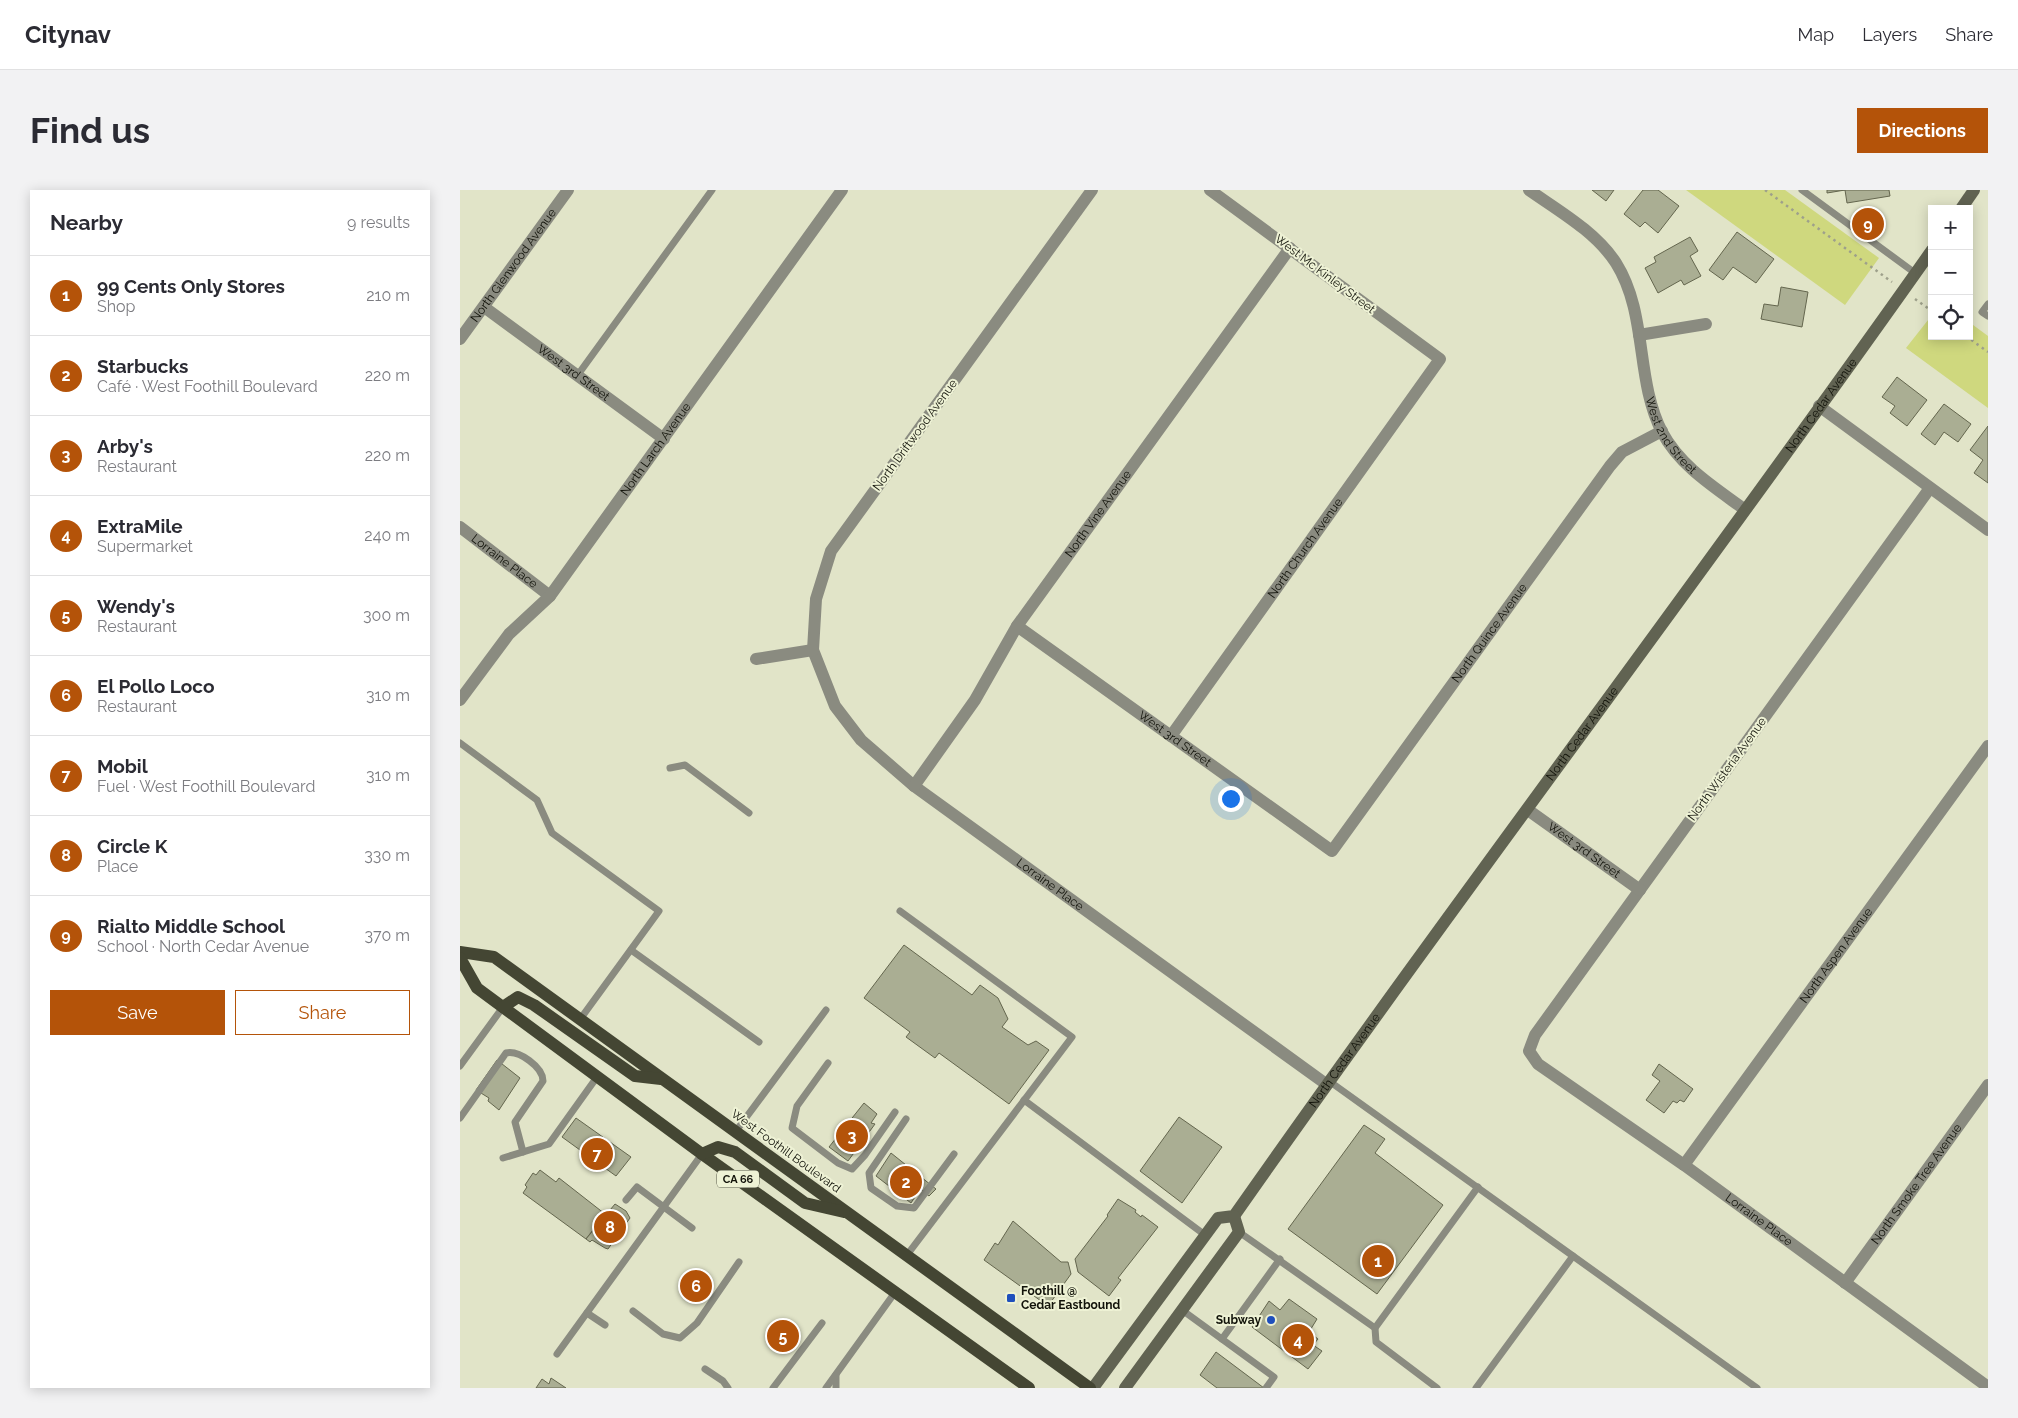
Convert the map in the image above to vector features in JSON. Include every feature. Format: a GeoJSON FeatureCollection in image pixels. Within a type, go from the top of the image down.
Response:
{"type":"FeatureCollection","features":[{"type":"Feature","properties":{"kind":"main road"},"geometry":{"type":"LineString","coordinates":[[1964,205],[1974,190]]}},
{"type":"Feature","properties":{"kind":"main road","name":"North Cedar Avenue"},"geometry":{"type":"LineString","coordinates":[[1234,1216],[1328,1082],[1528,810],[1928,255]]}},
{"type":"Feature","properties":{"kind":"main road","name":"West Foothill Boulevard"},"geometry":{"type":"LineString","coordinates":[[460,952],[494,957],[1091,1388]]}},
{"type":"Feature","properties":{"kind":"main road","name":"CA 66"},"geometry":{"type":"LineString","coordinates":[[460,958],[477,988],[702,1154],[1029,1388]]}},
{"type":"Feature","properties":{"kind":"main road"},"geometry":{"type":"LineString","coordinates":[[503,1007],[518,997],[534,1005],[635,1076],[664,1080]]}},
{"type":"Feature","properties":{"kind":"main road"},"geometry":{"type":"LineString","coordinates":[[702,1154],[718,1147],[735,1152],[805,1203],[849,1213]]}},
{"type":"Feature","properties":{"kind":"main road"},"geometry":{"type":"LineString","coordinates":[[1091,1388],[1218,1218],[1234,1216],[1239,1232],[1125,1388]]}},
{"type":"Feature","properties":{"kind":"street","name":"North Glenwood Avenue"},"geometry":{"type":"LineString","coordinates":[[460,339],[568,190]]}},
{"type":"Feature","properties":{"kind":"street","name":"North Larch Avenue"},"geometry":{"type":"LineString","coordinates":[[460,700],[509,634],[550,596],[842,190]]}},
{"type":"Feature","properties":{"kind":"street","name":"North Driftwood Avenue"},"geometry":{"type":"LineString","coordinates":[[813,650],[816,599],[831,551],[1092,190]]}},
{"type":"Feature","properties":{"kind":"street","name":"West Mc Kinley Street"},"geometry":{"type":"LineString","coordinates":[[1210,190],[1440,359]]}},
{"type":"Feature","properties":{"kind":"street","name":"West 2nd Street"},"geometry":{"type":"LineString","coordinates":[[1529,190],[1586,232],[1602,246],[1616,263],[1632,300],[1651,401],[1662,432],[1676,452],[1693,470],[1744,510]]}},
{"type":"Feature","properties":{"kind":"street","name":"North Vine Avenue"},"geometry":{"type":"LineString","coordinates":[[914,786],[975,700],[1017,626],[1290,248]]}},
{"type":"Feature","properties":{"kind":"street","name":"West 3rd Street"},"geometry":{"type":"LineString","coordinates":[[484,307],[664,439]]}},
{"type":"Feature","properties":{"kind":"street"},"geometry":{"type":"LineString","coordinates":[[1639,335],[1706,324]]}},
{"type":"Feature","properties":{"kind":"street","name":"North Church Avenue"},"geometry":{"type":"LineString","coordinates":[[1171,736],[1440,359]]}},
{"type":"Feature","properties":{"kind":"street"},"geometry":{"type":"LineString","coordinates":[[1819,406],[1988,530]]}},
{"type":"Feature","properties":{"kind":"street","name":"North Quince Avenue"},"geometry":{"type":"LineString","coordinates":[[1332,851],[1610,466],[1622,452],[1662,432]]}},
{"type":"Feature","properties":{"kind":"street","name":"North Wisteria Avenue"},"geometry":{"type":"LineString","coordinates":[[1529,1052],[1535,1035],[1930,488]]}},
{"type":"Feature","properties":{"kind":"street","name":"Lorraine Place"},"geometry":{"type":"LineString","coordinates":[[460,527],[550,596]]}},
{"type":"Feature","properties":{"kind":"street","name":"West 3rd Street"},"geometry":{"type":"LineString","coordinates":[[1017,626],[1332,851]]}},
{"type":"Feature","properties":{"kind":"street"},"geometry":{"type":"LineString","coordinates":[[756,659],[813,650]]}},
{"type":"Feature","properties":{"kind":"street","name":"Lorraine Place"},"geometry":{"type":"LineString","coordinates":[[813,650],[835,706],[861,740],[914,786],[1328,1082]]}},
{"type":"Feature","properties":{"kind":"street","name":"North Aspen Avenue"},"geometry":{"type":"LineString","coordinates":[[1684,1165],[1988,746]]}},
{"type":"Feature","properties":{"kind":"street","name":"West 3rd Street"},"geometry":{"type":"LineString","coordinates":[[1528,810],[1640,890]]}},
{"type":"Feature","properties":{"kind":"street","name":"Lorraine Place"},"geometry":{"type":"LineString","coordinates":[[1529,1052],[1538,1064],[1684,1165],[1988,1387]]}},
{"type":"Feature","properties":{"kind":"street","name":"North Smoke Tree Avenue"},"geometry":{"type":"LineString","coordinates":[[1845,1282],[1988,1086]]}},
{"type":"Feature","properties":{"kind":"lane"},"geometry":{"type":"LineString","coordinates":[[577,376],[712,190]]}},
{"type":"Feature","properties":{"kind":"lane"},"geometry":{"type":"LineString","coordinates":[[1802,190],[1915,273]]}},
{"type":"Feature","properties":{"kind":"lane"},"geometry":{"type":"LineString","coordinates":[[1988,304],[1982,312],[1988,316]]}},
{"type":"Feature","properties":{"kind":"lane"},"geometry":{"type":"LineString","coordinates":[[460,743],[537,800],[552,833],[659,911],[581,1018]]}},
{"type":"Feature","properties":{"kind":"lane"},"geometry":{"type":"LineString","coordinates":[[670,768],[685,766],[749,813]]}},
{"type":"Feature","properties":{"kind":"lane"},"geometry":{"type":"LineString","coordinates":[[900,911],[1072,1037],[907,1255]]}},
{"type":"Feature","properties":{"kind":"lane"},"geometry":{"type":"LineString","coordinates":[[631,950],[759,1042]]}},
{"type":"Feature","properties":{"kind":"lane"},"geometry":{"type":"LineString","coordinates":[[460,1066],[503,1007]]}},
{"type":"Feature","properties":{"kind":"lane"},"geometry":{"type":"LineString","coordinates":[[736,1131],[826,1010]]}},
{"type":"Feature","properties":{"kind":"lane"},"geometry":{"type":"LineString","coordinates":[[460,1118],[506,1053],[511,1052],[519,1055],[541,1070],[543,1074],[543,1081],[515,1122],[523,1152]]}},
{"type":"Feature","properties":{"kind":"lane"},"geometry":{"type":"LineString","coordinates":[[828,1063],[797,1106],[792,1128],[838,1163],[852,1169],[865,1155],[896,1112]]}},
{"type":"Feature","properties":{"kind":"lane"},"geometry":{"type":"LineString","coordinates":[[503,1158],[548,1144],[597,1077]]}},
{"type":"Feature","properties":{"kind":"lane"},"geometry":{"type":"LineString","coordinates":[[1328,1082],[1478,1187],[1757,1388]]}},
{"type":"Feature","properties":{"kind":"lane"},"geometry":{"type":"LineString","coordinates":[[1024,1100],[1205,1235]]}},
{"type":"Feature","properties":{"kind":"lane"},"geometry":{"type":"LineString","coordinates":[[906,1119],[869,1174],[872,1188],[897,1206],[914,1208],[954,1154]]}},
{"type":"Feature","properties":{"kind":"lane"},"geometry":{"type":"LineString","coordinates":[[557,1354],[702,1154]]}},
{"type":"Feature","properties":{"kind":"lane"},"geometry":{"type":"LineString","coordinates":[[626,1200],[637,1187],[692,1228]]}},
{"type":"Feature","properties":{"kind":"lane"},"geometry":{"type":"LineString","coordinates":[[1437,1388],[1376,1342],[1375,1328],[1478,1187]]}},
{"type":"Feature","properties":{"kind":"lane"},"geometry":{"type":"LineString","coordinates":[[1239,1232],[1280,1259],[1375,1328]]}},
{"type":"Feature","properties":{"kind":"lane"},"geometry":{"type":"LineString","coordinates":[[1476,1388],[1573,1256]]}},
{"type":"Feature","properties":{"kind":"lane"},"geometry":{"type":"LineString","coordinates":[[1222,1339],[1280,1259]]}},
{"type":"Feature","properties":{"kind":"lane"},"geometry":{"type":"LineString","coordinates":[[633,1312],[662,1334],[680,1338],[697,1323],[739,1262]]}},
{"type":"Feature","properties":{"kind":"lane"},"geometry":{"type":"LineString","coordinates":[[826,1388],[896,1291]]}},
{"type":"Feature","properties":{"kind":"lane"},"geometry":{"type":"LineString","coordinates":[[1182,1310],[1274,1377],[1266,1388]]}},
{"type":"Feature","properties":{"kind":"lane"},"geometry":{"type":"LineString","coordinates":[[588,1313],[605,1325]]}},
{"type":"Feature","properties":{"kind":"lane"},"geometry":{"type":"LineString","coordinates":[[773,1388],[822,1323]]}},
{"type":"Feature","properties":{"kind":"lane"},"geometry":{"type":"LineString","coordinates":[[704,1369],[723,1381],[728,1388]]}},
{"type":"Feature","properties":{"kind":"lane"},"geometry":{"type":"LineString","coordinates":[[836,1375],[836,1388]]}},
{"type":"Feature","properties":{"kind":"path"},"geometry":{"type":"LineString","coordinates":[[1765,190],[1881,274]]}},
{"type":"Feature","properties":{"kind":"path"},"geometry":{"type":"LineString","coordinates":[[1972,340],[1988,352]]}},
{"type":"Feature","properties":{"kind":"green space"},"geometry":{"type":"Polygon","coordinates":[[[1686,190],[1785,190],[1879,258],[1845,305],[1686,190]]]}},
{"type":"Feature","properties":{"kind":"green space"},"geometry":{"type":"Polygon","coordinates":[[[1928,320],[1928,340],[1973,340],[1973,325],[1988,336],[1988,408],[1906,348],[1928,320]]]}},
{"type":"Feature","properties":{"kind":"building"},"geometry":{"type":"Polygon","coordinates":[[[1592,190],[1614,190],[1606,201],[1592,190]]]}},
{"type":"Feature","properties":{"kind":"building"},"geometry":{"type":"Polygon","coordinates":[[[1643,190],[1658,190],[1679,206],[1658,233],[1645,222],[1640,227],[1624,214],[1643,190]]]}},
{"type":"Feature","properties":{"kind":"building"},"geometry":{"type":"Polygon","coordinates":[[[1827,190],[1845,190],[1827,193],[1827,190]]]}},
{"type":"Feature","properties":{"kind":"building"},"geometry":{"type":"Polygon","coordinates":[[[1845,190],[1889,190],[1890,196],[1847,203],[1845,190]]]}},
{"type":"Feature","properties":{"kind":"building"},"geometry":{"type":"Polygon","coordinates":[[[1737,232],[1774,259],[1756,283],[1733,267],[1723,280],[1709,270],[1737,232]]]}},
{"type":"Feature","properties":{"kind":"building"},"geometry":{"type":"Polygon","coordinates":[[[1690,237],[1698,251],[1690,256],[1701,276],[1684,285],[1681,280],[1658,293],[1645,268],[1656,262],[1654,257],[1690,237]]]}},
{"type":"Feature","properties":{"kind":"building"},"geometry":{"type":"Polygon","coordinates":[[[1781,287],[1808,292],[1802,327],[1761,319],[1764,304],[1778,306],[1781,287]]]}},
{"type":"Feature","properties":{"kind":"building"},"geometry":{"type":"Polygon","coordinates":[[[1897,377],[1927,400],[1907,426],[1890,413],[1895,406],[1882,397],[1897,377]]]}},
{"type":"Feature","properties":{"kind":"building"},"geometry":{"type":"Polygon","coordinates":[[[1944,404],[1971,424],[1958,442],[1944,432],[1935,445],[1921,434],[1944,404]]]}},
{"type":"Feature","properties":{"kind":"building"},"geometry":{"type":"Polygon","coordinates":[[[1988,426],[1988,483],[1974,473],[1983,460],[1970,450],[1988,426]]]}},
{"type":"Feature","properties":{"kind":"building"},"geometry":{"type":"Polygon","coordinates":[[[904,945],[972,995],[980,985],[998,998],[1008,1019],[1002,1027],[1028,1045],[1036,1041],[1049,1050],[1009,1104],[939,1053],[935,1058],[906,1037],[910,1032],[864,998],[904,945]]]}},
{"type":"Feature","properties":{"kind":"building"},"geometry":{"type":"Polygon","coordinates":[[[497,1060],[520,1078],[499,1110],[488,1101],[489,1098],[476,1090],[497,1060]]]}},
{"type":"Feature","properties":{"kind":"building"},"geometry":{"type":"Polygon","coordinates":[[[1659,1064],[1693,1089],[1684,1102],[1680,1100],[1677,1103],[1673,1101],[1664,1113],[1646,1100],[1660,1081],[1652,1075],[1659,1064]]]}},
{"type":"Feature","properties":{"kind":"building"},"geometry":{"type":"Polygon","coordinates":[[[864,1103],[877,1114],[871,1123],[875,1124],[848,1161],[829,1147],[864,1103]]]}},
{"type":"Feature","properties":{"kind":"building"},"geometry":{"type":"Polygon","coordinates":[[[1179,1117],[1222,1147],[1182,1203],[1140,1171],[1179,1117]]]}},
{"type":"Feature","properties":{"kind":"building"},"geometry":{"type":"Polygon","coordinates":[[[576,1118],[631,1157],[616,1176],[562,1137],[576,1118]]]}},
{"type":"Feature","properties":{"kind":"building"},"geometry":{"type":"Polygon","coordinates":[[[1364,1125],[1385,1139],[1375,1153],[1443,1205],[1377,1294],[1288,1229],[1364,1125]]]}},
{"type":"Feature","properties":{"kind":"building"},"geometry":{"type":"Polygon","coordinates":[[[891,1153],[936,1189],[929,1196],[920,1189],[911,1203],[876,1176],[891,1153]]]}},
{"type":"Feature","properties":{"kind":"building"},"geometry":{"type":"Polygon","coordinates":[[[540,1170],[556,1182],[559,1178],[605,1214],[586,1239],[523,1193],[527,1187],[525,1185],[533,1173],[536,1175],[540,1170]]]}},
{"type":"Feature","properties":{"kind":"building"},"geometry":{"type":"Polygon","coordinates":[[[1118,1199],[1136,1210],[1135,1212],[1141,1217],[1142,1215],[1158,1227],[1118,1278],[1121,1280],[1109,1296],[1078,1272],[1075,1259],[1108,1216],[1118,1199]]]}},
{"type":"Feature","properties":{"kind":"building"},"geometry":{"type":"Polygon","coordinates":[[[615,1204],[626,1211],[630,1218],[608,1249],[592,1240],[590,1242],[586,1239],[615,1204]]]}},
{"type":"Feature","properties":{"kind":"building"},"geometry":{"type":"Polygon","coordinates":[[[1013,1221],[1061,1262],[1068,1262],[1071,1274],[1048,1306],[984,1260],[995,1243],[998,1245],[1013,1221]]]}},
{"type":"Feature","properties":{"kind":"building"},"geometry":{"type":"Polygon","coordinates":[[[1289,1299],[1317,1319],[1309,1332],[1318,1339],[1313,1345],[1322,1351],[1308,1369],[1252,1327],[1269,1301],[1280,1310],[1289,1299]]]}},
{"type":"Feature","properties":{"kind":"building"},"geometry":{"type":"Polygon","coordinates":[[[1216,1352],[1264,1388],[1217,1388],[1200,1375],[1216,1352]]]}},
{"type":"Feature","properties":{"kind":"building"},"geometry":{"type":"Polygon","coordinates":[[[551,1378],[566,1388],[536,1388],[542,1379],[549,1384],[551,1378]]]}},
{"type":"Feature","properties":{"kind":"place","name":"Rialto Middle School"},"geometry":{"type":"Point","coordinates":[1868,224]}},
{"type":"Feature","properties":{"kind":"place","name":"Arby's"},"geometry":{"type":"Point","coordinates":[852,1136]}},
{"type":"Feature","properties":{"kind":"place","name":"Mobil"},"geometry":{"type":"Point","coordinates":[597,1154]}},
{"type":"Feature","properties":{"kind":"place","name":"Starbucks"},"geometry":{"type":"Point","coordinates":[906,1182]}},
{"type":"Feature","properties":{"kind":"place","name":"Circle K"},"geometry":{"type":"Point","coordinates":[610,1227]}},
{"type":"Feature","properties":{"kind":"place","name":"99 Cents Only Stores"},"geometry":{"type":"Point","coordinates":[1378,1261]}},
{"type":"Feature","properties":{"kind":"place","name":"El Pollo Loco"},"geometry":{"type":"Point","coordinates":[696,1286]}},
{"type":"Feature","properties":{"kind":"place","name":"Foothill @ Cedar Eastbound"},"geometry":{"type":"Point","coordinates":[1011,1298]}},
{"type":"Feature","properties":{"kind":"place","name":"Subway"},"geometry":{"type":"Point","coordinates":[1271,1320]}},
{"type":"Feature","properties":{"kind":"place","name":"Wendy's"},"geometry":{"type":"Point","coordinates":[783,1336]}},
{"type":"Feature","properties":{"kind":"place","name":"ExtraMile"},"geometry":{"type":"Point","coordinates":[1298,1340]}}]}
